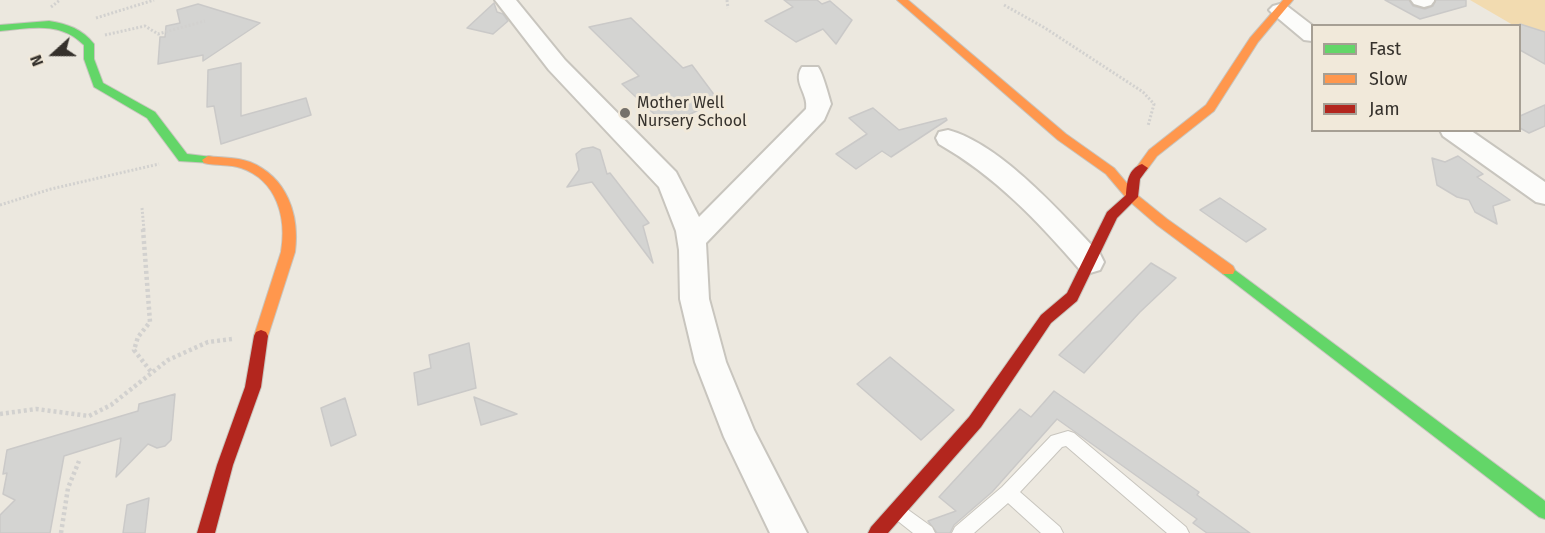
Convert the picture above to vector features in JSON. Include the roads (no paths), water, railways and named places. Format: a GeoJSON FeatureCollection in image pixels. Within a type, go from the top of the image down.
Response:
{"type":"FeatureCollection","features":[{"type":"Feature","properties":{"kind":"street"},"geometry":{"type":"LineString","coordinates":[[505,0],[557,64],[667,178],[686,214],[691,240],[693,289],[703,336],[714,369],[759,476],[789,533]]}},
{"type":"Feature","properties":{"kind":"street"},"geometry":{"type":"LineString","coordinates":[[902,0],[969,60],[1062,136],[1110,171],[1132,197],[1545,511]]}},
{"type":"Feature","properties":{"kind":"street"},"geometry":{"type":"LineString","coordinates":[[877,533],[975,422],[1046,319],[1072,297],[1090,262],[1098,238],[1112,214],[1132,197],[1134,178],[1153,153],[1210,108],[1254,40],[1284,5],[1311,34]]}},
{"type":"Feature","properties":{"kind":"street"},"geometry":{"type":"LineString","coordinates":[[0,28],[65,25],[78,31],[89,44],[89,59],[98,85],[151,115],[183,158],[243,164],[274,183],[285,202],[291,225],[289,250],[262,332],[253,387],[225,465],[206,533]]}},
{"type":"Feature","properties":{"kind":"street"},"geometry":{"type":"LineString","coordinates":[[691,240],[729,207],[795,131],[818,111],[819,102],[811,87],[810,72]]}},
{"type":"Feature","properties":{"kind":"street"},"geometry":{"type":"LineString","coordinates":[[1455,132],[1545,195]]}},
{"type":"Feature","properties":{"kind":"street"},"geometry":{"type":"LineString","coordinates":[[948,138],[988,161],[1053,221],[1090,262]]}},
{"type":"Feature","properties":{"kind":"lane"},"geometry":{"type":"LineString","coordinates":[[961,533],[1008,492],[1057,441],[1068,438],[1171,531]]}},
{"type":"Feature","properties":{"kind":"lane"},"geometry":{"type":"LineString","coordinates":[[1008,492],[1054,533]]}},
{"type":"Feature","properties":{"kind":"lane"},"geometry":{"type":"LineString","coordinates":[[897,509],[926,533]]}},
{"type":"Feature","properties":{"kind":"place","name":"Mother Well Nursery School"},"geometry":{"type":"Point","coordinates":[625,113]}}]}
